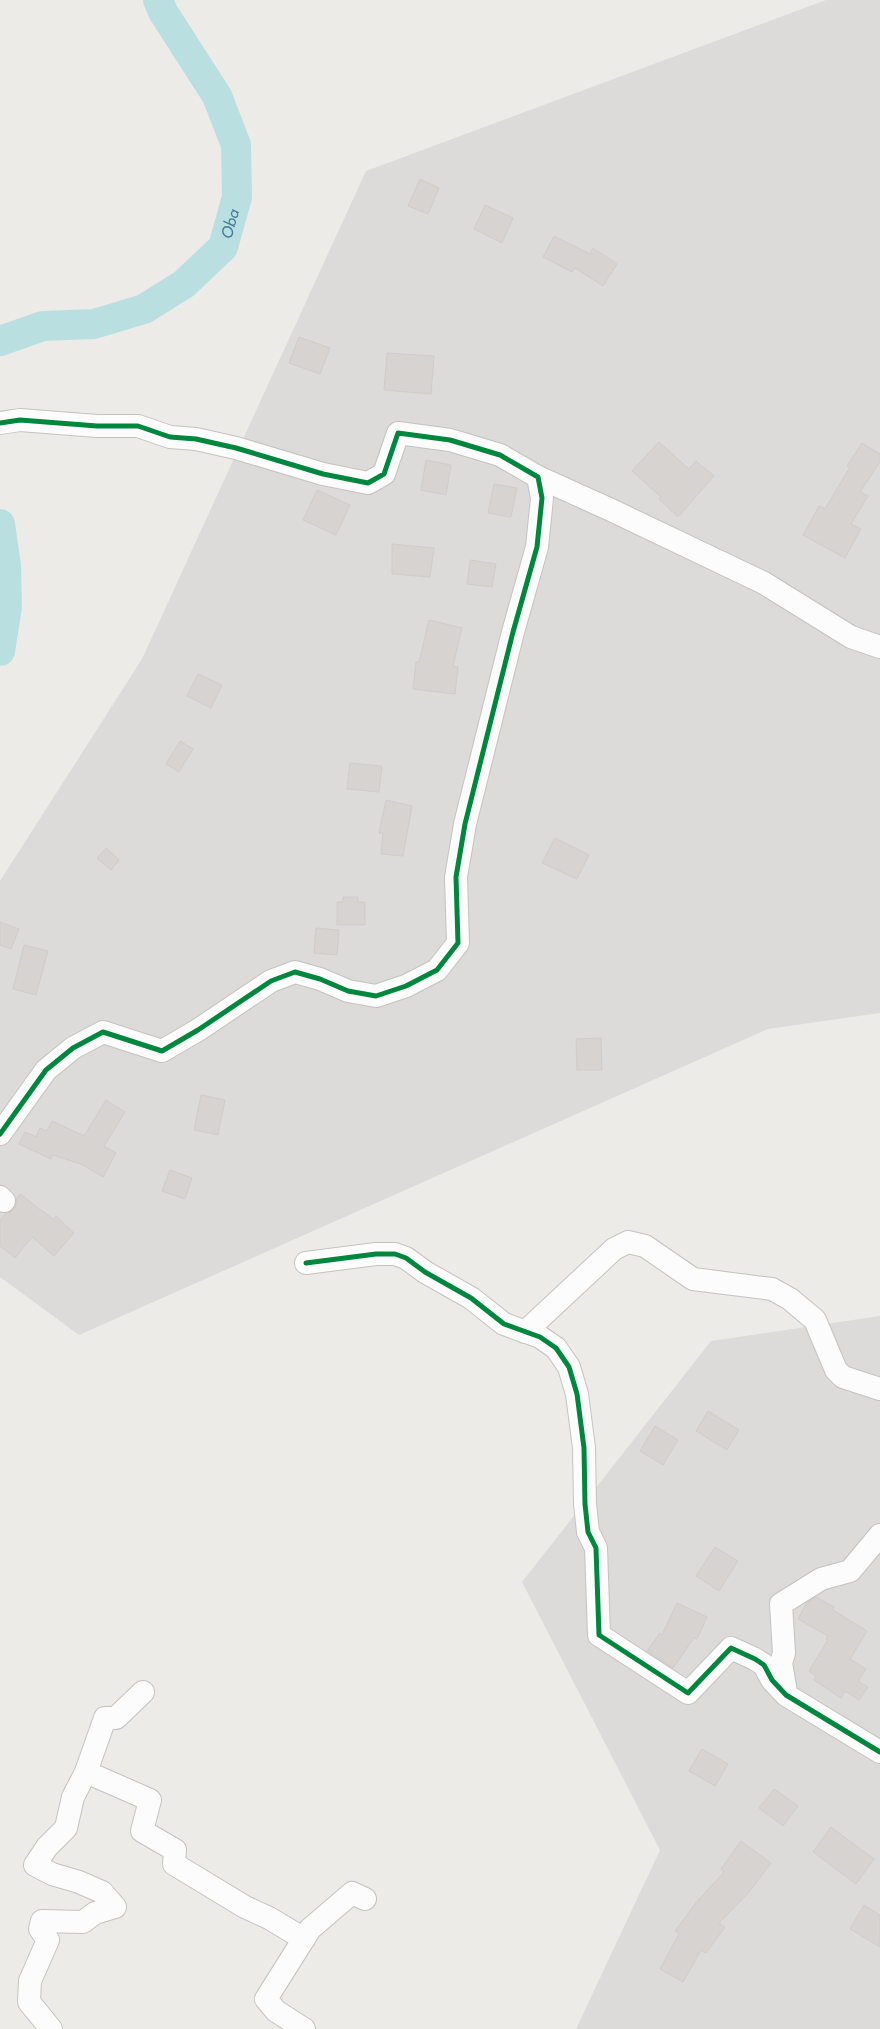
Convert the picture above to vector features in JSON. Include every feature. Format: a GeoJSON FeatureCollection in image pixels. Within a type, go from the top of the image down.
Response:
{"type":"FeatureCollection","features":[{"type":"Feature","properties":{"kind":"street"},"geometry":{"type":"LineString","coordinates":[[10,422],[138,426],[170,437],[196,439],[236,448],[323,474],[368,484],[384,474],[398,433],[450,440],[500,455],[538,477],[764,583],[851,637],[880,647]]}},
{"type":"Feature","properties":{"kind":"street"},"geometry":{"type":"LineString","coordinates":[[0,1134],[46,1070],[73,1048],[103,1032],[162,1051],[198,1030],[271,981],[295,972],[320,979],[348,991],[376,996],[406,986],[437,970],[458,943],[457,868],[486,734],[537,547],[542,498],[538,477]]}},
{"type":"Feature","properties":{"kind":"street"},"geometry":{"type":"LineString","coordinates":[[525,1332],[614,1249],[628,1242],[645,1246],[693,1279],[772,1289],[790,1300],[815,1320],[836,1370],[843,1377],[880,1388]]}},
{"type":"Feature","properties":{"kind":"street"},"geometry":{"type":"LineString","coordinates":[[306,1263],[376,1254],[395,1254],[406,1258],[471,1298],[504,1324],[540,1337],[556,1348],[568,1367],[578,1394],[584,1448],[585,1504],[588,1532],[596,1548],[599,1635],[688,1693],[731,1648],[764,1665],[772,1680],[786,1695],[880,1752]]}},
{"type":"Feature","properties":{"kind":"street"},"geometry":{"type":"LineString","coordinates":[[786,1695],[781,1663],[784,1653],[781,1604],[821,1579],[850,1571],[880,1535]]}},
{"type":"Feature","properties":{"kind":"street"},"geometry":{"type":"LineString","coordinates":[[51,2029],[29,2002],[30,1981],[48,1940],[40,1929],[42,1921],[83,1922],[95,1913],[115,1907],[102,1892],[79,1882],[52,1874],[35,1864],[47,1847],[66,1828],[73,1797],[86,1772],[105,1718],[116,1718],[143,1692]]}},
{"type":"Feature","properties":{"kind":"street"},"geometry":{"type":"LineString","coordinates":[[86,1772],[150,1800],[142,1831],[175,1850],[174,1864],[245,1907],[269,1918],[304,1939]]}},
{"type":"Feature","properties":{"kind":"street"},"geometry":{"type":"LineString","coordinates":[[304,2029],[276,2011],[266,1998],[310,1929],[352,1893],[365,1899]]}},
{"type":"Feature","properties":{"kind":"shaded area"},"geometry":{"type":"Polygon","coordinates":[[[826,0],[880,0],[880,1013],[768,1029],[79,1335],[0,1277],[0,881],[142,659],[366,171],[826,0]]]}},
{"type":"Feature","properties":{"kind":"shaded area"},"geometry":{"type":"Polygon","coordinates":[[[880,1316],[880,2029],[576,2029],[660,1850],[522,1582],[711,1341],[880,1316]]]}},
{"type":"Feature","properties":{"kind":"building"},"geometry":{"type":"Polygon","coordinates":[[[420,179],[439,188],[428,214],[408,206],[420,179]]]}},
{"type":"Feature","properties":{"kind":"building"},"geometry":{"type":"Polygon","coordinates":[[[485,205],[513,218],[502,243],[474,229],[485,205]]]}},
{"type":"Feature","properties":{"kind":"building"},"geometry":{"type":"Polygon","coordinates":[[[554,236],[590,254],[593,248],[617,264],[603,286],[575,268],[572,272],[543,257],[554,236]]]}},
{"type":"Feature","properties":{"kind":"building"},"geometry":{"type":"Polygon","coordinates":[[[299,337],[330,348],[320,374],[289,363],[299,337]]]}},
{"type":"Feature","properties":{"kind":"building"},"geometry":{"type":"Polygon","coordinates":[[[387,353],[434,356],[431,394],[384,390],[387,353]]]}},
{"type":"Feature","properties":{"kind":"building"},"geometry":{"type":"Polygon","coordinates":[[[659,442],[689,469],[696,461],[714,476],[678,517],[659,499],[661,497],[632,471],[659,442]]]}},
{"type":"Feature","properties":{"kind":"building"},"geometry":{"type":"Polygon","coordinates":[[[862,443],[880,454],[880,462],[860,492],[868,496],[851,524],[861,529],[845,558],[803,535],[819,506],[825,509],[850,467],[847,466],[862,443]]]}},
{"type":"Feature","properties":{"kind":"building"},"geometry":{"type":"Polygon","coordinates":[[[426,460],[451,465],[446,495],[421,490],[426,460]]]}},
{"type":"Feature","properties":{"kind":"building"},"geometry":{"type":"Polygon","coordinates":[[[494,484],[517,488],[511,517],[488,513],[494,484]]]}},
{"type":"Feature","properties":{"kind":"building"},"geometry":{"type":"Polygon","coordinates":[[[317,490],[350,505],[336,535],[303,520],[317,490]]]}},
{"type":"Feature","properties":{"kind":"building"},"geometry":{"type":"Polygon","coordinates":[[[392,544],[434,548],[430,577],[392,574],[392,544]]]}},
{"type":"Feature","properties":{"kind":"building"},"geometry":{"type":"Polygon","coordinates":[[[470,560],[496,564],[492,587],[467,584],[470,560]]]}},
{"type":"Feature","properties":{"kind":"building"},"geometry":{"type":"Polygon","coordinates":[[[429,620],[462,628],[453,666],[458,667],[455,694],[413,689],[416,662],[419,662],[429,620]]]}},
{"type":"Feature","properties":{"kind":"building"},"geometry":{"type":"Polygon","coordinates":[[[198,674],[222,685],[211,708],[187,696],[198,674]]]}},
{"type":"Feature","properties":{"kind":"building"},"geometry":{"type":"Polygon","coordinates":[[[180,741],[193,749],[179,772],[166,764],[180,741]]]}},
{"type":"Feature","properties":{"kind":"building"},"geometry":{"type":"Polygon","coordinates":[[[350,763],[382,766],[379,792],[347,789],[350,763]]]}},
{"type":"Feature","properties":{"kind":"building"},"geometry":{"type":"Polygon","coordinates":[[[386,800],[412,806],[403,856],[381,854],[383,833],[379,833],[386,800]]]}},
{"type":"Feature","properties":{"kind":"building"},"geometry":{"type":"Polygon","coordinates":[[[555,838],[589,855],[577,879],[542,863],[555,838]]]}},
{"type":"Feature","properties":{"kind":"building"},"geometry":{"type":"Polygon","coordinates":[[[106,848],[119,860],[111,870],[97,858],[106,848]]]}},
{"type":"Feature","properties":{"kind":"building"},"geometry":{"type":"Polygon","coordinates":[[[343,897],[358,897],[358,902],[365,902],[365,925],[337,925],[337,902],[343,902],[343,897]]]}},
{"type":"Feature","properties":{"kind":"building"},"geometry":{"type":"Polygon","coordinates":[[[0,922],[19,929],[11,949],[0,945],[0,922]]]}},
{"type":"Feature","properties":{"kind":"building"},"geometry":{"type":"Polygon","coordinates":[[[316,928],[339,930],[337,955],[314,953],[316,928]]]}},
{"type":"Feature","properties":{"kind":"building"},"geometry":{"type":"Polygon","coordinates":[[[24,945],[48,951],[36,995],[13,989],[24,945]]]}},
{"type":"Feature","properties":{"kind":"building"},"geometry":{"type":"Polygon","coordinates":[[[601,1038],[602,1070],[577,1070],[576,1039],[601,1038]]]}},
{"type":"Feature","properties":{"kind":"building"},"geometry":{"type":"Polygon","coordinates":[[[201,1095],[225,1100],[218,1135],[194,1130],[201,1095]]]}},
{"type":"Feature","properties":{"kind":"building"},"geometry":{"type":"Polygon","coordinates":[[[106,1100],[125,1112],[104,1146],[116,1153],[103,1177],[81,1164],[53,1155],[51,1159],[19,1144],[25,1132],[36,1137],[40,1128],[47,1131],[52,1121],[84,1136],[106,1100]]]}},
{"type":"Feature","properties":{"kind":"building"},"geometry":{"type":"Polygon","coordinates":[[[170,1170],[192,1178],[185,1199],[162,1191],[170,1170]]]}},
{"type":"Feature","properties":{"kind":"building"},"geometry":{"type":"Polygon","coordinates":[[[20,1194],[53,1219],[56,1216],[74,1233],[54,1256],[32,1237],[15,1258],[0,1246],[0,1220],[5,1214],[14,1210],[20,1194]]]}},
{"type":"Feature","properties":{"kind":"building"},"geometry":{"type":"Polygon","coordinates":[[[708,1411],[739,1430],[727,1450],[696,1431],[708,1411]]]}},
{"type":"Feature","properties":{"kind":"building"},"geometry":{"type":"Polygon","coordinates":[[[655,1426],[678,1440],[663,1465],[640,1451],[655,1426]]]}},
{"type":"Feature","properties":{"kind":"building"},"geometry":{"type":"Polygon","coordinates":[[[715,1547],[738,1561],[719,1591],[696,1576],[715,1547]]]}},
{"type":"Feature","properties":{"kind":"building"},"geometry":{"type":"Polygon","coordinates":[[[816,1597],[834,1607],[833,1610],[867,1631],[850,1659],[866,1669],[858,1681],[868,1687],[859,1700],[845,1691],[841,1698],[814,1680],[816,1676],[809,1671],[828,1640],[826,1639],[828,1636],[798,1619],[806,1604],[816,1597]]]}},
{"type":"Feature","properties":{"kind":"building"},"geometry":{"type":"Polygon","coordinates":[[[677,1603],[707,1617],[697,1639],[694,1638],[673,1668],[647,1651],[660,1633],[662,1635],[677,1603]]]}},
{"type":"Feature","properties":{"kind":"building"},"geometry":{"type":"Polygon","coordinates":[[[702,1749],[728,1764],[715,1786],[689,1771],[702,1749]]]}},
{"type":"Feature","properties":{"kind":"building"},"geometry":{"type":"Polygon","coordinates":[[[774,1789],[798,1806],[783,1826],[759,1808],[774,1789]]]}},
{"type":"Feature","properties":{"kind":"building"},"geometry":{"type":"Polygon","coordinates":[[[831,1827],[874,1859],[856,1884],[813,1852],[831,1827]]]}},
{"type":"Feature","properties":{"kind":"building"},"geometry":{"type":"Polygon","coordinates":[[[741,1841],[771,1863],[750,1891],[719,1923],[725,1927],[706,1953],[701,1950],[683,1982],[660,1969],[679,1934],[675,1931],[695,1904],[724,1872],[721,1869],[741,1841]]]}},
{"type":"Feature","properties":{"kind":"building"},"geometry":{"type":"Polygon","coordinates":[[[864,1905],[880,1915],[880,1947],[850,1929],[864,1905]]]}},
{"type":"Feature","properties":{"kind":"waterway","name":"Oba"},"geometry":{"type":"LineString","coordinates":[[0,341],[43,326],[94,324],[144,309],[184,284],[223,247],[237,197],[236,145],[217,96],[163,12],[158,0]]}},
{"type":"Feature","properties":{"kind":"waterway","name":"Oba"},"geometry":{"type":"LineString","coordinates":[[0,524],[6,566],[7,607],[0,651]]}},
{"type":"Feature","properties":{"kind":"cycle path"},"geometry":{"type":"LineString","coordinates":[[0,423],[20,420],[97,426],[138,426],[170,437],[196,439],[236,448],[323,474],[368,483],[384,474],[398,433],[450,440],[500,455],[538,477],[542,498],[537,547],[513,632],[465,824],[456,877],[458,943],[437,970],[406,986],[376,996],[348,991],[320,979],[295,972],[271,981],[198,1030],[162,1051],[103,1032],[73,1048],[46,1070],[0,1134]]}},
{"type":"Feature","properties":{"kind":"cycle path"},"geometry":{"type":"LineString","coordinates":[[306,1263],[376,1254],[395,1254],[406,1258],[425,1272],[471,1298],[504,1324],[540,1337],[556,1348],[569,1367],[577,1394],[584,1448],[585,1504],[588,1532],[596,1548],[599,1635],[688,1693],[731,1648],[764,1665],[772,1680],[786,1695],[880,1752]]}}]}
